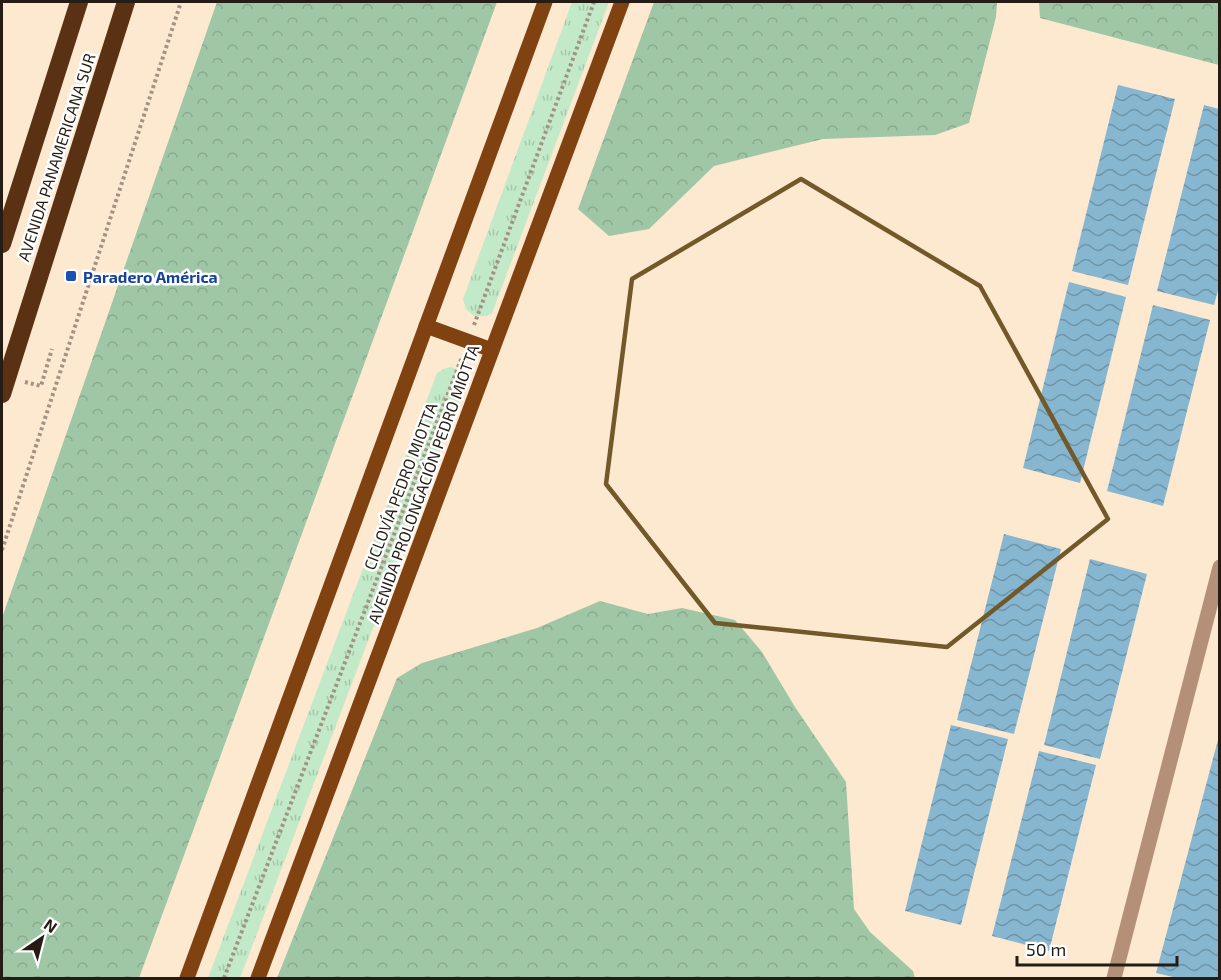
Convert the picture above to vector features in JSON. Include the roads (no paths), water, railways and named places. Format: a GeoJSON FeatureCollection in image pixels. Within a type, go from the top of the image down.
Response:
{"type":"FeatureCollection","features":[{"type":"Feature","properties":{"kind":"highway","name":"AVENIDA PANAMERICANA SUR"},"geometry":{"type":"LineString","coordinates":[[2,244],[79,2]]}},
{"type":"Feature","properties":{"kind":"highway","name":"AVENIDA PANAMERICANA SUR"},"geometry":{"type":"LineString","coordinates":[[2,394],[126,2]]}},
{"type":"Feature","properties":{"kind":"main road"},"geometry":{"type":"LineString","coordinates":[[187,978],[545,2]]}},
{"type":"Feature","properties":{"kind":"main road","name":"AVENIDA PROLONGACIÓN PEDRO MIOTTA"},"geometry":{"type":"LineString","coordinates":[[258,978],[622,2]]}},
{"type":"Feature","properties":{"kind":"main road"},"geometry":{"type":"LineString","coordinates":[[426,326],[492,350]]}},
{"type":"Feature","properties":{"kind":"lane"},"geometry":{"type":"LineString","coordinates":[[1114,978],[1220,567]]}},
{"type":"Feature","properties":{"kind":"water"},"geometry":{"type":"Polygon","coordinates":[[[1118,85],[1175,99],[1128,285],[1072,271],[1118,85]]]}},
{"type":"Feature","properties":{"kind":"water"},"geometry":{"type":"Polygon","coordinates":[[[1204,105],[1219,109],[1220,283],[1214,305],[1157,291],[1204,105]]]}},
{"type":"Feature","properties":{"kind":"water"},"geometry":{"type":"Polygon","coordinates":[[[1069,282],[1126,297],[1080,483],[1023,468],[1069,282]]]}},
{"type":"Feature","properties":{"kind":"water"},"geometry":{"type":"Polygon","coordinates":[[[1153,305],[1210,320],[1163,506],[1107,491],[1153,305]]]}},
{"type":"Feature","properties":{"kind":"water"},"geometry":{"type":"Polygon","coordinates":[[[1004,534],[1061,549],[1014,734],[957,720],[1004,534]]]}},
{"type":"Feature","properties":{"kind":"water"},"geometry":{"type":"Polygon","coordinates":[[[1090,559],[1147,574],[1100,759],[1044,745],[1090,559]]]}},
{"type":"Feature","properties":{"kind":"water"},"geometry":{"type":"Polygon","coordinates":[[[951,725],[1008,739],[961,925],[905,911],[951,725]]]}},
{"type":"Feature","properties":{"kind":"water"},"geometry":{"type":"Polygon","coordinates":[[[1219,736],[1219,978],[1177,978],[1156,973],[1219,736]]]}},
{"type":"Feature","properties":{"kind":"water"},"geometry":{"type":"Polygon","coordinates":[[[1039,751],[1096,765],[1049,951],[992,936],[1039,751]]]}},
{"type":"Feature","properties":{"kind":"place","name":"Paradero América"},"geometry":{"type":"Point","coordinates":[71,276]}}]}
